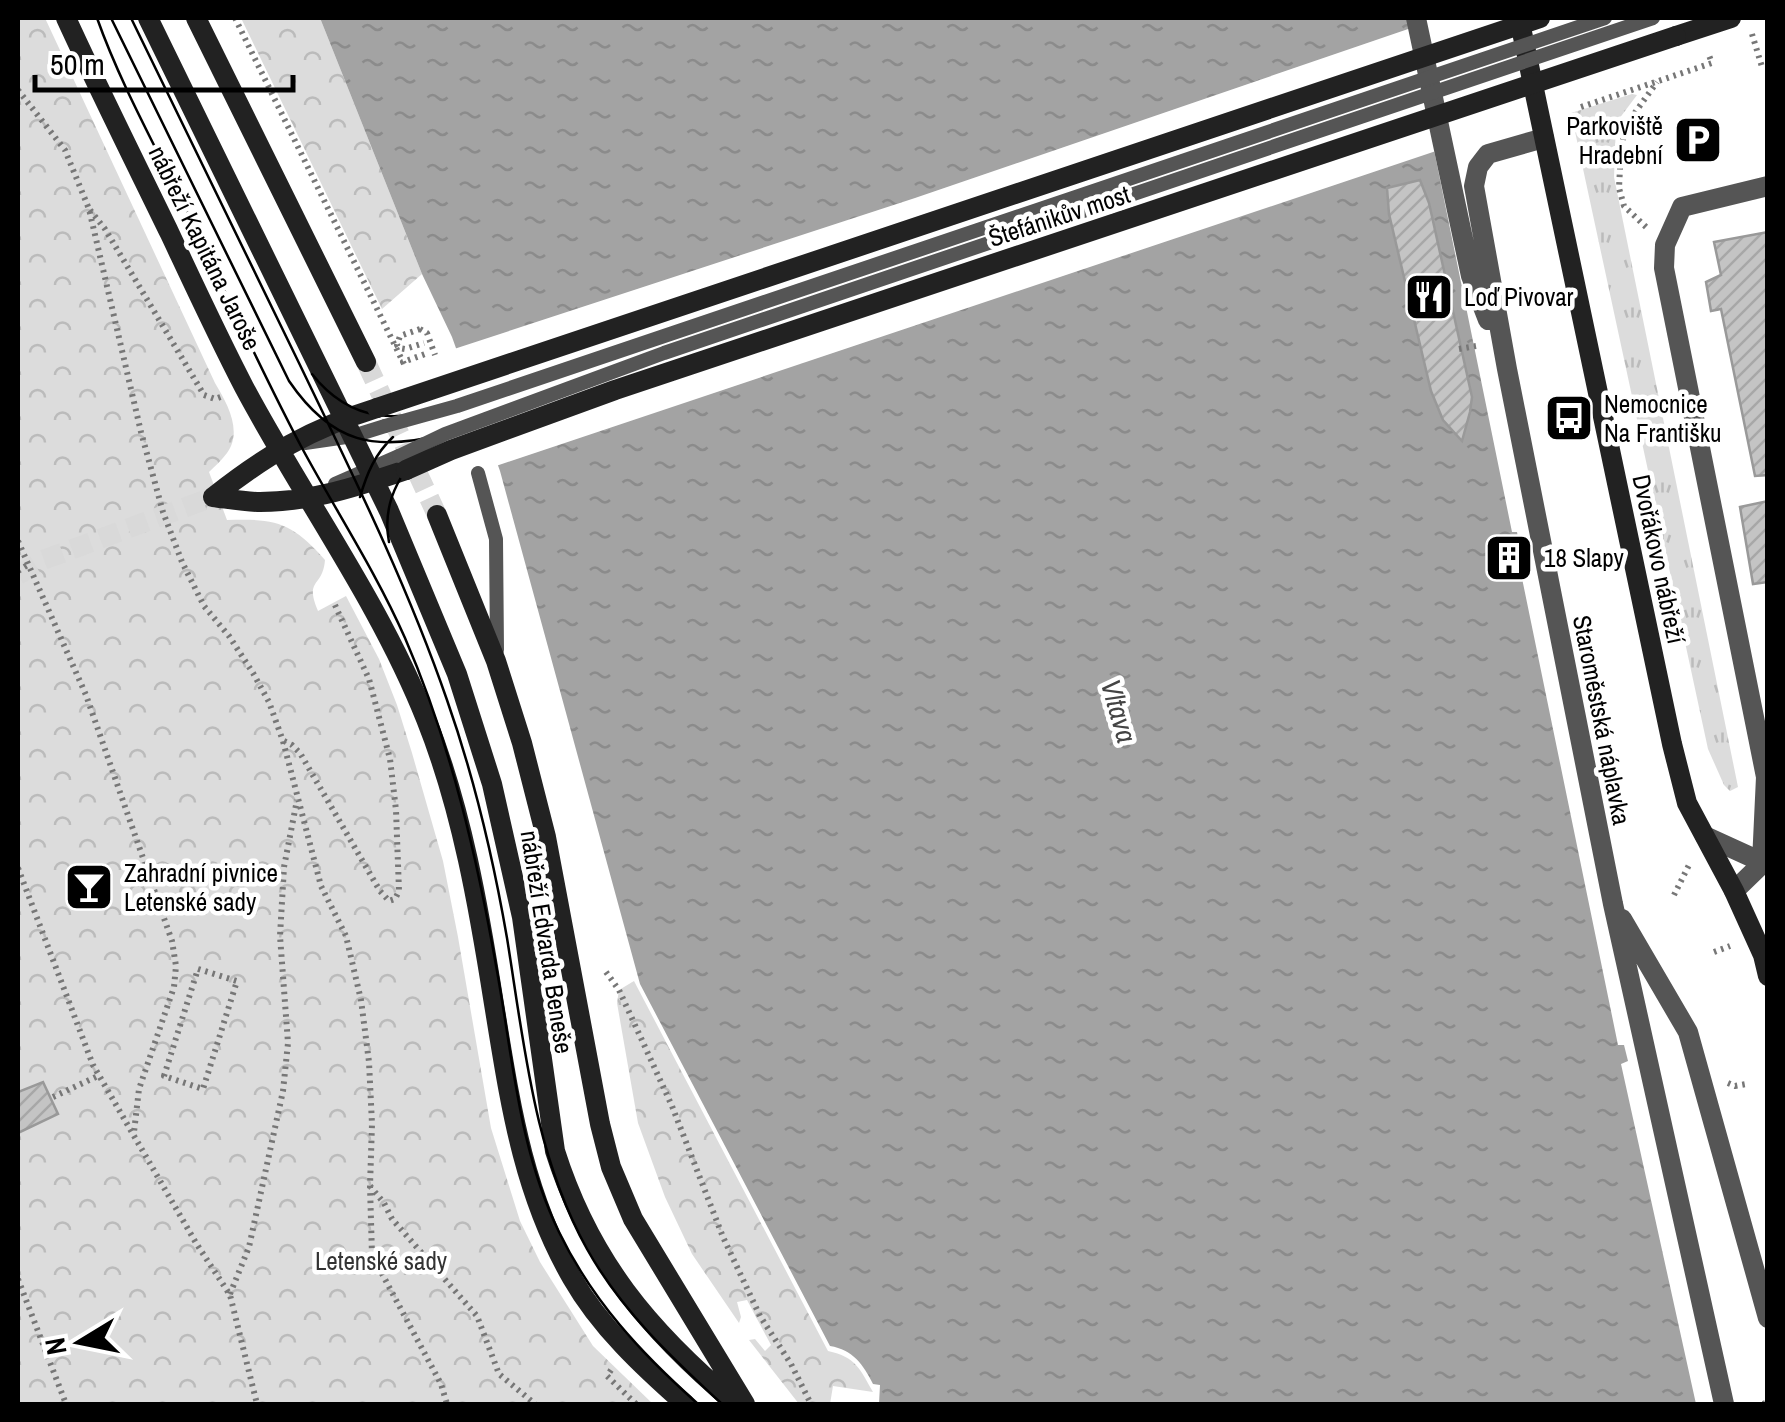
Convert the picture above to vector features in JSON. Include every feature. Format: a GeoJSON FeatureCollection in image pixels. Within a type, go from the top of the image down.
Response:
{"type":"FeatureCollection","features":[{"type":"Feature","properties":{"kind":"main road","name":"nábřeží Kapitána Jaroše"},"geometry":{"type":"LineString","coordinates":[[66,18],[244,386],[308,496]]}},
{"type":"Feature","properties":{"kind":"main road","name":"nábřeží Kapitána Jaroše"},"geometry":{"type":"LineString","coordinates":[[148,18],[372,475]]}},
{"type":"Feature","properties":{"kind":"main road"},"geometry":{"type":"LineString","coordinates":[[196,18],[366,362]]}},
{"type":"Feature","properties":{"kind":"main road","name":"Dvořákovo nábřeží"},"geometry":{"type":"LineString","coordinates":[[1518,18],[1687,804],[1734,890],[1763,955],[1768,976]]}},
{"type":"Feature","properties":{"kind":"main road","name":"Štefánikův most"},"geometry":{"type":"LineString","coordinates":[[381,417],[1540,18]]}},
{"type":"Feature","properties":{"kind":"main road","name":"Štefánikův most"},"geometry":{"type":"LineString","coordinates":[[402,463],[451,450],[616,390],[1732,18]]}},
{"type":"Feature","properties":{"kind":"main road"},"geometry":{"type":"LineString","coordinates":[[381,417],[348,427],[329,424],[242,474],[214,498],[261,502],[346,490],[402,463]]}},
{"type":"Feature","properties":{"kind":"main road","name":"nábřeží Edvarda Beneše"},"geometry":{"type":"LineString","coordinates":[[372,475],[457,674],[492,784],[522,917],[555,1151],[563,1176],[584,1225],[624,1290],[674,1350],[736,1404]]}},
{"type":"Feature","properties":{"kind":"main road"},"geometry":{"type":"LineString","coordinates":[[308,496],[398,657],[432,737],[474,892],[516,1131],[540,1210],[574,1280],[600,1317],[649,1372],[685,1404]]}},
{"type":"Feature","properties":{"kind":"main road"},"geometry":{"type":"LineString","coordinates":[[437,515],[496,661],[522,744],[546,837],[611,1168],[633,1218],[745,1404]]}},
{"type":"Feature","properties":{"kind":"street","name":"Staroměstská náplavka"},"geometry":{"type":"LineString","coordinates":[[1416,18],[1472,276],[1507,369]]}},
{"type":"Feature","properties":{"kind":"street","name":"Staroměstská náplavka"},"geometry":{"type":"LineString","coordinates":[[1544,138],[1488,154],[1478,167],[1474,186],[1613,904],[1724,1404]]}},
{"type":"Feature","properties":{"kind":"street"},"geometry":{"type":"LineString","coordinates":[[1734,890],[1765,860],[1766,777],[1664,268],[1665,245],[1682,207],[1768,186]]}},
{"type":"Feature","properties":{"kind":"street"},"geometry":{"type":"LineString","coordinates":[[1704,836],[1765,860]]}},
{"type":"Feature","properties":{"kind":"street","name":"Staroměstská náplavka"},"geometry":{"type":"LineString","coordinates":[[1613,904],[1688,1032],[1768,1318]]}},
{"type":"Feature","properties":{"kind":"lane"},"geometry":{"type":"LineString","coordinates":[[381,417],[476,400],[1604,18]]}},
{"type":"Feature","properties":{"kind":"lane"},"geometry":{"type":"LineString","coordinates":[[402,463],[445,434],[664,353],[1654,18]]}},
{"type":"Feature","properties":{"kind":"lane"},"geometry":{"type":"LineString","coordinates":[[478,472],[496,539],[496,661]]}},
{"type":"Feature","properties":{"kind":"path"},"geometry":{"type":"LineString","coordinates":[[235,18],[404,364],[431,354],[428,332],[420,329],[400,336],[397,345],[402,350],[424,342]]}},
{"type":"Feature","properties":{"kind":"path"},"geometry":{"type":"LineString","coordinates":[[1752,34],[1762,67]]}},
{"type":"Feature","properties":{"kind":"path"},"geometry":{"type":"LineString","coordinates":[[1581,107],[1712,63],[1707,50]]}},
{"type":"Feature","properties":{"kind":"path"},"geometry":{"type":"LineString","coordinates":[[1657,82],[1626,125],[1619,188],[1624,206],[1665,245]]}},
{"type":"Feature","properties":{"kind":"path"},"geometry":{"type":"LineString","coordinates":[[18,90],[65,150],[89,209],[163,512],[204,606],[228,636],[269,702],[322,886],[346,936],[361,1000],[369,1062],[372,1254],[441,1384],[446,1404]]}},
{"type":"Feature","properties":{"kind":"path"},"geometry":{"type":"LineString","coordinates":[[89,209],[105,229],[204,395],[215,399],[224,396]]}},
{"type":"Feature","properties":{"kind":"path"},"geometry":{"type":"LineString","coordinates":[[18,541],[86,696],[172,941],[174,986],[139,1090],[134,1132]]}},
{"type":"Feature","properties":{"kind":"path"},"geometry":{"type":"LineString","coordinates":[[18,570],[29,564]]}},
{"type":"Feature","properties":{"kind":"path"},"geometry":{"type":"LineString","coordinates":[[282,741],[292,744],[300,753],[386,899],[395,898],[399,891],[390,760],[369,679],[334,603]]}},
{"type":"Feature","properties":{"kind":"path"},"geometry":{"type":"LineString","coordinates":[[230,1294],[249,1247],[283,1091],[288,1043],[280,936],[284,867],[297,799]]}},
{"type":"Feature","properties":{"kind":"path"},"geometry":{"type":"LineString","coordinates":[[18,868],[93,1065],[196,1244],[230,1294],[257,1404]]}},
{"type":"Feature","properties":{"kind":"path"},"geometry":{"type":"LineString","coordinates":[[198,969],[236,982],[202,1089],[164,1076],[198,969]]}},
{"type":"Feature","properties":{"kind":"path"},"geometry":{"type":"LineString","coordinates":[[606,972],[619,990],[672,1106],[723,1237],[760,1316],[811,1404]]}},
{"type":"Feature","properties":{"kind":"path"},"geometry":{"type":"LineString","coordinates":[[54,1097],[100,1075]]}},
{"type":"Feature","properties":{"kind":"path"},"geometry":{"type":"LineString","coordinates":[[1726,1077],[1729,1084],[1746,1084]]}},
{"type":"Feature","properties":{"kind":"path"},"geometry":{"type":"LineString","coordinates":[[370,1186],[392,1218],[478,1316],[499,1374],[535,1404]]}},
{"type":"Feature","properties":{"kind":"path"},"geometry":{"type":"LineString","coordinates":[[18,1279],[66,1404]]}},
{"type":"Feature","properties":{"kind":"path"},"geometry":{"type":"LineString","coordinates":[[619,1386],[636,1404]]}},
{"type":"Feature","properties":{"kind":"green space","name":"Letenské sady"},"geometry":{"type":"Polygon","coordinates":[[[18,18],[45,18],[228,408],[232,444],[209,472],[227,520],[271,522],[303,538],[325,560],[313,593],[318,611],[346,596],[379,659],[397,705],[443,861],[491,1128],[520,1221],[540,1262],[593,1346],[653,1404],[18,1404],[18,1133],[58,1113],[43,1082],[18,1092],[18,18]]]}},
{"type":"Feature","properties":{"kind":"green space"},"geometry":{"type":"Polygon","coordinates":[[[241,18],[320,18],[422,274],[382,309],[241,18]]]}},
{"type":"Feature","properties":{"kind":"green space"},"geometry":{"type":"Polygon","coordinates":[[[1637,95],[1616,123],[1614,177],[1738,787],[1730,791],[1708,749],[1571,113],[1637,95]]]}},
{"type":"Feature","properties":{"kind":"green space"},"geometry":{"type":"Polygon","coordinates":[[[634,981],[828,1351],[851,1361],[873,1392],[833,1386],[830,1404],[799,1404],[749,1340],[755,1339],[765,1351],[771,1345],[747,1300],[737,1302],[739,1323],[692,1254],[665,1197],[638,1123],[617,1003],[619,990],[634,981]]]}},
{"type":"Feature","properties":{"kind":"water","name":"Vltava"},"geometry":{"type":"Polygon","coordinates":[[[320,18],[1407,18],[1512,532],[1517,532],[1520,548],[1516,549],[1618,1045],[1624,1045],[1628,1061],[1621,1064],[1696,1404],[879,1404],[880,1385],[873,1384],[851,1355],[830,1346],[640,984],[500,471],[452,337],[422,274],[320,18]]]}},
{"type":"Feature","properties":{"kind":"pier"},"geometry":{"type":"Polygon","coordinates":[[[1414,27],[1439,150],[493,467],[451,350],[915,198],[1414,27]]]}},
{"type":"Feature","properties":{"kind":"building","name":"Loď Pivovar"},"geometry":{"type":"Polygon","coordinates":[[[1420,180],[1429,203],[1472,397],[1462,441],[1443,420],[1431,391],[1389,214],[1387,188],[1420,180]]]}},
{"type":"Feature","properties":{"kind":"building"},"geometry":{"type":"Polygon","coordinates":[[[1768,232],[1768,475],[1755,476],[1721,309],[1711,311],[1706,282],[1721,275],[1714,242],[1768,232]]]}},
{"type":"Feature","properties":{"kind":"building"},"geometry":{"type":"Polygon","coordinates":[[[1768,501],[1768,582],[1753,584],[1740,507],[1768,501]]]}},
{"type":"Feature","properties":{"kind":"building"},"geometry":{"type":"Polygon","coordinates":[[[43,1082],[58,1114],[18,1133],[18,1092],[43,1082]]]}},
{"type":"Feature","properties":{"kind":"tunnel"},"geometry":{"type":"LineString","coordinates":[[366,362],[437,515]]}},
{"type":"Feature","properties":{"kind":"tunnel"},"geometry":{"type":"LineString","coordinates":[[18,575],[43,560],[213,497]]}},
{"type":"Feature","properties":{"kind":"tram line"},"geometry":{"type":"LineString","coordinates":[[97,18],[126,87],[271,387],[381,589],[421,678],[449,760],[471,843],[526,1137],[559,1232],[603,1304],[698,1404]]}},
{"type":"Feature","properties":{"kind":"tram line"},"geometry":{"type":"LineString","coordinates":[[111,18],[289,381],[305,402],[339,430],[376,442],[445,434],[664,353],[1653,18]]}},
{"type":"Feature","properties":{"kind":"tram line"},"geometry":{"type":"LineString","coordinates":[[131,18],[359,487],[431,657],[457,729],[482,818],[502,908],[534,1097],[569,1213],[600,1271],[631,1312],[722,1404]]}},
{"type":"Feature","properties":{"kind":"tram line"},"geometry":{"type":"LineString","coordinates":[[312,374],[344,403],[378,415],[416,415],[457,406],[1604,18]]}},
{"type":"Feature","properties":{"kind":"tram line"},"geometry":{"type":"LineString","coordinates":[[360,497],[372,464],[393,437]]}},
{"type":"Feature","properties":{"kind":"tram line"},"geometry":{"type":"LineString","coordinates":[[389,542],[388,512],[397,484],[414,460],[438,441]]}},
{"type":"Feature","properties":{"kind":"place","name":"Parkoviště Hradební"},"geometry":{"type":"Point","coordinates":[1698,140]}},
{"type":"Feature","properties":{"kind":"place","name":"Loď Pivovar"},"geometry":{"type":"Point","coordinates":[1429,297]}},
{"type":"Feature","properties":{"kind":"place","name":"Nemocnice Na Františku"},"geometry":{"type":"Point","coordinates":[1569,418]}},
{"type":"Feature","properties":{"kind":"place","name":"18 Slapy"},"geometry":{"type":"Point","coordinates":[1509,558]}},
{"type":"Feature","properties":{"kind":"place","name":"Zahradní pivnice Letenské sady"},"geometry":{"type":"Point","coordinates":[89,887]}}]}
